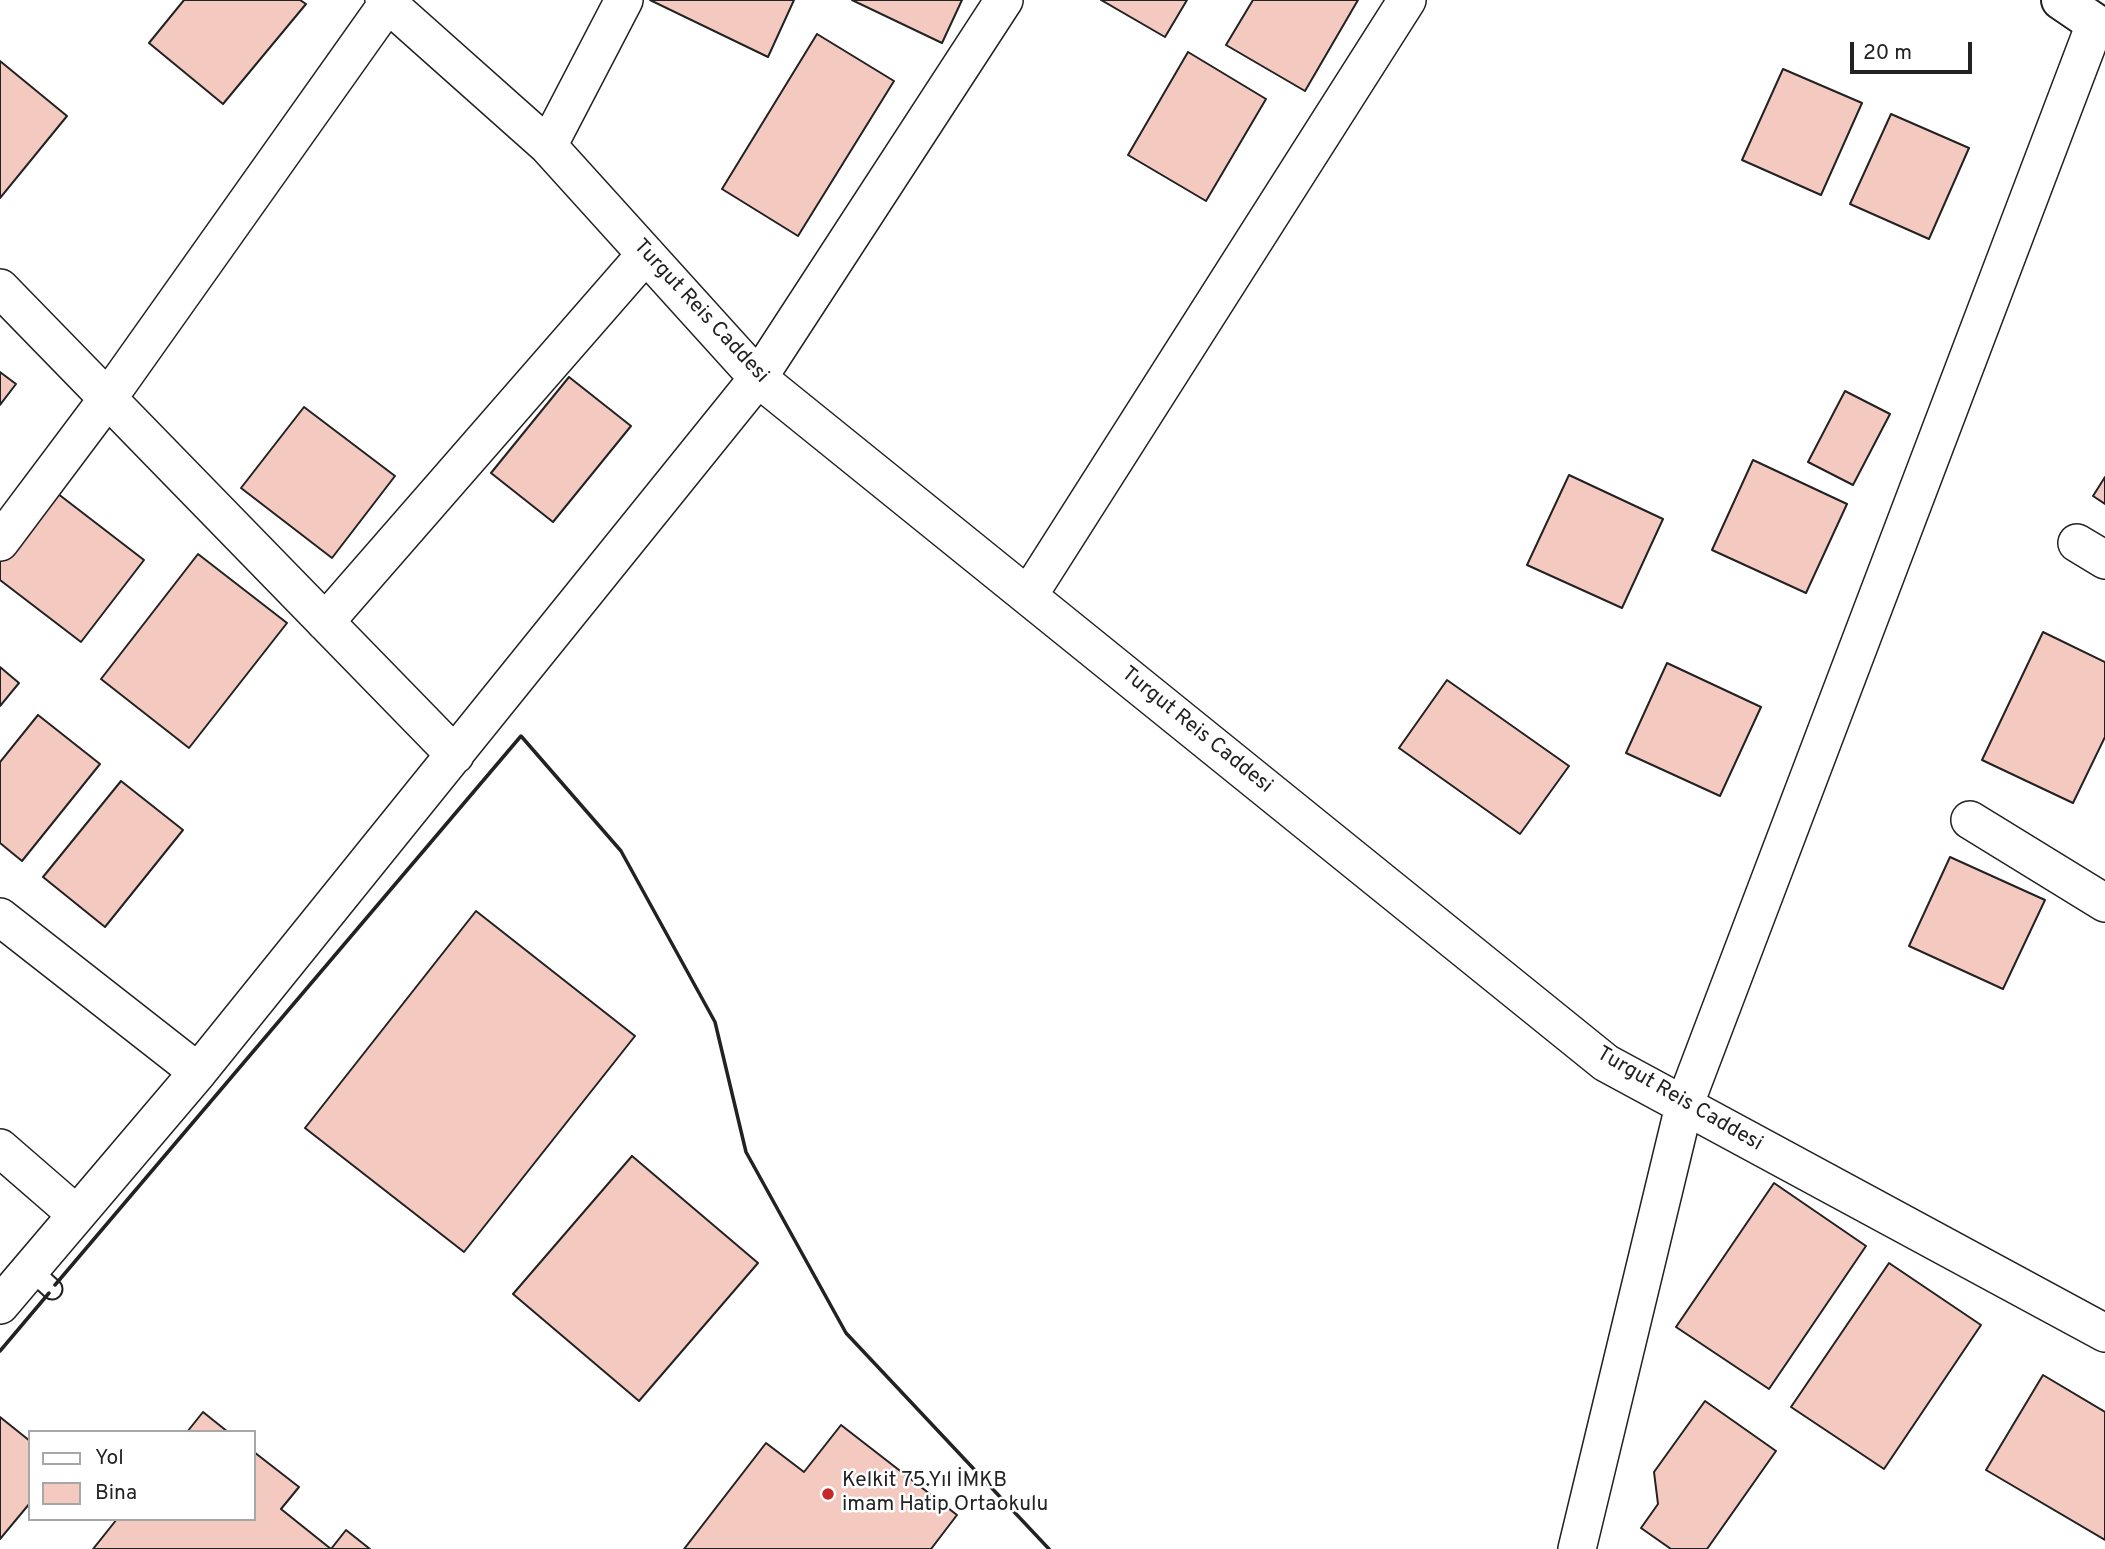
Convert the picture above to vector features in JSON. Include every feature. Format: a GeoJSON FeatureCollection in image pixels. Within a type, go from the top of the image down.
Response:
{"type":"FeatureCollection","features":[{"type":"Feature","properties":{"kind":"highway"},"geometry":{"type":"LineString","coordinates":[[2061,0],[2100,27]]}},
{"type":"Feature","properties":{"kind":"street"},"geometry":{"type":"LineString","coordinates":[[548,146],[624,0]]}},
{"type":"Feature","properties":{"kind":"street"},"geometry":{"type":"LineString","coordinates":[[0,1305],[41,1279],[76,1214],[198,1072],[758,378],[1004,0]]}},
{"type":"Feature","properties":{"kind":"street"},"geometry":{"type":"LineString","coordinates":[[1028,596],[1407,0]]}},
{"type":"Feature","properties":{"kind":"street"},"geometry":{"type":"LineString","coordinates":[[0,542],[108,398],[386,2]]}},
{"type":"Feature","properties":{"kind":"street","name":"Turgut Reis Caddesi"},"geometry":{"type":"LineString","coordinates":[[386,2],[548,146],[758,378],[1606,1063],[2105,1333]]}},
{"type":"Feature","properties":{"kind":"street"},"geometry":{"type":"LineString","coordinates":[[1577,1549],[1684,1106],[2100,27]]}},
{"type":"Feature","properties":{"kind":"street"},"geometry":{"type":"LineString","coordinates":[[326,622],[646,254]]}},
{"type":"Feature","properties":{"kind":"street"},"geometry":{"type":"LineString","coordinates":[[0,288],[455,755]]}},
{"type":"Feature","properties":{"kind":"street"},"geometry":{"type":"LineString","coordinates":[[1970,820],[2105,903]]}},
{"type":"Feature","properties":{"kind":"street"},"geometry":{"type":"LineString","coordinates":[[0,917],[198,1072]]}},
{"type":"Feature","properties":{"kind":"street"},"geometry":{"type":"LineString","coordinates":[[0,1148],[76,1214]]}},
{"type":"Feature","properties":{"kind":"building"},"geometry":{"type":"Polygon","coordinates":[[[184,0],[300,0],[306,4],[223,104],[149,43],[184,0]]]}},
{"type":"Feature","properties":{"kind":"building"},"geometry":{"type":"Polygon","coordinates":[[[650,0],[794,0],[768,57],[650,0]]]}},
{"type":"Feature","properties":{"kind":"building"},"geometry":{"type":"Polygon","coordinates":[[[852,0],[962,0],[942,43],[852,0]]]}},
{"type":"Feature","properties":{"kind":"building"},"geometry":{"type":"Polygon","coordinates":[[[1101,0],[1187,0],[1165,37],[1101,0]]]}},
{"type":"Feature","properties":{"kind":"building"},"geometry":{"type":"Polygon","coordinates":[[[1253,0],[1358,0],[1305,91],[1226,45],[1253,0]]]}},
{"type":"Feature","properties":{"kind":"building"},"geometry":{"type":"Polygon","coordinates":[[[817,34],[894,81],[798,236],[722,189],[817,34]]]}},
{"type":"Feature","properties":{"kind":"building"},"geometry":{"type":"Polygon","coordinates":[[[1188,52],[1266,99],[1206,201],[1128,155],[1188,52]]]}},
{"type":"Feature","properties":{"kind":"building"},"geometry":{"type":"Polygon","coordinates":[[[0,61],[67,116],[0,198],[0,61]]]}},
{"type":"Feature","properties":{"kind":"building"},"geometry":{"type":"Polygon","coordinates":[[[1783,69],[1862,103],[1821,195],[1742,160],[1783,69]]]}},
{"type":"Feature","properties":{"kind":"building"},"geometry":{"type":"Polygon","coordinates":[[[1891,114],[1969,148],[1929,239],[1850,204],[1891,114]]]}},
{"type":"Feature","properties":{"kind":"building"},"geometry":{"type":"Polygon","coordinates":[[[0,372],[16,384],[0,405],[0,372]]]}},
{"type":"Feature","properties":{"kind":"building"},"geometry":{"type":"Polygon","coordinates":[[[569,377],[631,426],[553,522],[491,473],[569,377]]]}},
{"type":"Feature","properties":{"kind":"building"},"geometry":{"type":"Polygon","coordinates":[[[1845,391],[1890,414],[1853,485],[1808,462],[1845,391]]]}},
{"type":"Feature","properties":{"kind":"building"},"geometry":{"type":"Polygon","coordinates":[[[304,407],[395,476],[332,558],[241,488],[304,407]]]}},
{"type":"Feature","properties":{"kind":"building"},"geometry":{"type":"Polygon","coordinates":[[[1753,460],[1847,504],[1806,593],[1712,550],[1753,460]]]}},
{"type":"Feature","properties":{"kind":"building"},"geometry":{"type":"Polygon","coordinates":[[[1569,475],[1663,519],[1622,608],[1527,565],[1569,475]]]}},
{"type":"Feature","properties":{"kind":"building"},"geometry":{"type":"Polygon","coordinates":[[[2105,477],[2105,504],[2093,496],[2105,477]]]}},
{"type":"Feature","properties":{"kind":"building"},"geometry":{"type":"Polygon","coordinates":[[[53,490],[144,560],[81,642],[0,580],[0,559],[53,490]]]}},
{"type":"Feature","properties":{"kind":"building"},"geometry":{"type":"Polygon","coordinates":[[[198,554],[287,623],[189,748],[101,679],[198,554]]]}},
{"type":"Feature","properties":{"kind":"building"},"geometry":{"type":"Polygon","coordinates":[[[2043,632],[2105,662],[2105,737],[2073,803],[1982,760],[2043,632]]]}},
{"type":"Feature","properties":{"kind":"building"},"geometry":{"type":"Polygon","coordinates":[[[1667,663],[1761,707],[1720,796],[1626,753],[1667,663]]]}},
{"type":"Feature","properties":{"kind":"building"},"geometry":{"type":"Polygon","coordinates":[[[0,667],[19,683],[0,706],[0,667]]]}},
{"type":"Feature","properties":{"kind":"building"},"geometry":{"type":"Polygon","coordinates":[[[1447,680],[1569,766],[1520,834],[1399,748],[1447,680]]]}},
{"type":"Feature","properties":{"kind":"building"},"geometry":{"type":"Polygon","coordinates":[[[38,715],[100,764],[22,861],[0,843],[0,762],[38,715]]]}},
{"type":"Feature","properties":{"kind":"building"},"geometry":{"type":"Polygon","coordinates":[[[121,781],[183,830],[105,927],[43,877],[121,781]]]}},
{"type":"Feature","properties":{"kind":"building"},"geometry":{"type":"Polygon","coordinates":[[[1950,857],[2045,900],[2003,989],[1909,946],[1950,857]]]}},
{"type":"Feature","properties":{"kind":"building"},"geometry":{"type":"Polygon","coordinates":[[[476,911],[635,1036],[464,1252],[305,1128],[476,911]]]}},
{"type":"Feature","properties":{"kind":"building"},"geometry":{"type":"Polygon","coordinates":[[[632,1156],[758,1263],[639,1401],[513,1294],[632,1156]]]}},
{"type":"Feature","properties":{"kind":"building"},"geometry":{"type":"Polygon","coordinates":[[[1774,1183],[1866,1246],[1769,1389],[1676,1327],[1774,1183]]]}},
{"type":"Feature","properties":{"kind":"building"},"geometry":{"type":"Polygon","coordinates":[[[1889,1263],[1981,1325],[1884,1469],[1791,1407],[1889,1263]]]}},
{"type":"Feature","properties":{"kind":"building"},"geometry":{"type":"Polygon","coordinates":[[[2043,1375],[2105,1412],[2105,1540],[1986,1470],[2043,1375]]]}},
{"type":"Feature","properties":{"kind":"building"},"geometry":{"type":"Polygon","coordinates":[[[1705,1401],[1776,1451],[1707,1549],[1671,1549],[1641,1528],[1658,1504],[1654,1472],[1705,1401]]]}},
{"type":"Feature","properties":{"kind":"building"},"geometry":{"type":"Polygon","coordinates":[[[203,1412],[226,1430],[189,1430],[203,1412]]]}},
{"type":"Feature","properties":{"kind":"building"},"geometry":{"type":"Polygon","coordinates":[[[0,1417],[28,1439],[28,1505],[0,1539],[0,1417]]]}},
{"type":"Feature","properties":{"kind":"building","name":"Kelkit 75.Yıl İMKB imam Hatip Ortaokulu"},"geometry":{"type":"Polygon","coordinates":[[[841,1425],[957,1515],[931,1549],[684,1549],[766,1443],[804,1472],[841,1425]]]}},
{"type":"Feature","properties":{"kind":"building"},"geometry":{"type":"Polygon","coordinates":[[[256,1454],[299,1487],[281,1509],[331,1549],[93,1549],[115,1521],[256,1521],[256,1454]]]}},
{"type":"Feature","properties":{"kind":"building"},"geometry":{"type":"Polygon","coordinates":[[[346,1530],[370,1549],[331,1549],[346,1530]]]}},
{"type":"Feature","properties":{"kind":"wall"},"geometry":{"type":"LineString","coordinates":[[55,1285],[521,736],[621,851],[715,1022],[746,1152],[846,1333],[1049,1549]]}},
{"type":"Feature","properties":{"kind":"wall"},"geometry":{"type":"LineString","coordinates":[[0,1351],[49,1293]]}},
{"type":"Feature","properties":{"kind":"place","name":"Kelkit 75.Yıl İMKB imam Hatip Ortaokulu"},"geometry":{"type":"Point","coordinates":[828,1494]}}]}
